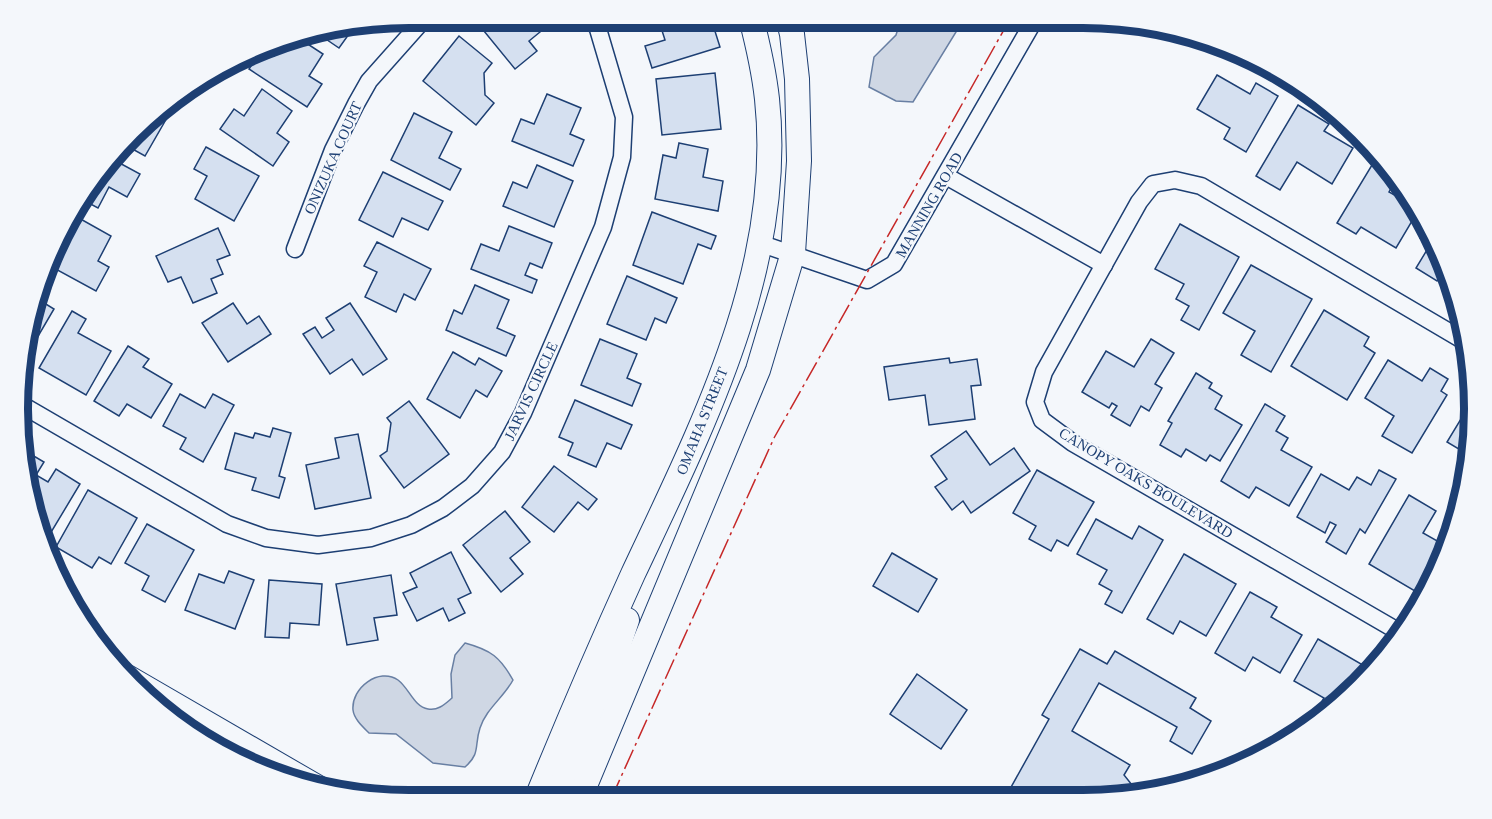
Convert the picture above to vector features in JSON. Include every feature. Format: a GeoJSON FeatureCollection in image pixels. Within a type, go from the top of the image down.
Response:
{"type":"FeatureCollection","features":[{"type":"Feature","properties":{"kind":"main road","name":"OMAHA STREET"},"geometry":{"type":"LineString","coordinates":[[540,790],[595,657],[692,449],[734,342],[759,243],[769,154],[767,99],[753,28]]}},
{"type":"Feature","properties":{"kind":"main road","name":"OMAHA STREET"},"geometry":{"type":"LineString","coordinates":[[583,790],[758,370],[793,253],[799,161],[797,79],[790,28]]}},
{"type":"Feature","properties":{"kind":"main road"},"geometry":{"type":"LineString","coordinates":[[559,790],[614,659],[668,501]]}},
{"type":"Feature","properties":{"kind":"main road"},"geometry":{"type":"LineString","coordinates":[[155,693],[288,770]]}},
{"type":"Feature","properties":{"kind":"street","name":"ONIZUKA COURT"},"geometry":{"type":"LineString","coordinates":[[295,249],[333,150],[356,104],[369,81],[416,28]]}},
{"type":"Feature","properties":{"kind":"street","name":"JARVIS CIRCLE"},"geometry":{"type":"LineString","coordinates":[[28,409],[227,524],[266,538],[318,545],[371,538],[411,525],[443,508],[472,486],[502,453],[523,413],[603,227],[622,157],[624,117],[597,28]]}},
{"type":"Feature","properties":{"kind":"street","name":"MANNING ROAD"},"geometry":{"type":"LineString","coordinates":[[759,243],[867,280],[894,264],[1030,28]]}},
{"type":"Feature","properties":{"kind":"street"},"geometry":{"type":"LineString","coordinates":[[946,176],[1104,265]]}},
{"type":"Feature","properties":{"kind":"street","name":"CANOPY OAKS BOULEVARD"},"geometry":{"type":"LineString","coordinates":[[1394,629],[1073,443],[1042,420],[1035,402],[1044,372],[1139,202],[1153,184],[1175,180],[1201,186],[1456,336]]}},
{"type":"Feature","properties":{"kind":"shaded area"},"geometry":{"type":"Polygon","coordinates":[[[898,28],[958,28],[913,102],[896,101],[869,87],[874,57],[896,35],[898,28]]]}},
{"type":"Feature","properties":{"kind":"shaded area"},"geometry":{"type":"Polygon","coordinates":[[[465,643],[482,648],[494,656],[513,680],[483,721],[475,753],[465,767],[433,763],[396,734],[369,733],[357,720],[353,710],[361,687],[383,676],[398,680],[423,708],[435,709],[444,705],[452,698],[451,674],[455,655],[465,643]]]}},
{"type":"Feature","properties":{"kind":"building"},"geometry":{"type":"Polygon","coordinates":[[[482,28],[545,28],[529,41],[537,51],[515,69],[482,28]]]}},
{"type":"Feature","properties":{"kind":"building"},"geometry":{"type":"Polygon","coordinates":[[[661,28],[695,28],[696,31],[714,28],[720,47],[652,68],[645,46],[665,40],[661,28]]]}},
{"type":"Feature","properties":{"kind":"building"},"geometry":{"type":"Polygon","coordinates":[[[349,34],[339,48],[325,38],[349,34]]]}},
{"type":"Feature","properties":{"kind":"building"},"geometry":{"type":"Polygon","coordinates":[[[459,36],[492,63],[484,73],[485,95],[494,103],[476,125],[423,81],[459,36]]]}},
{"type":"Feature","properties":{"kind":"building"},"geometry":{"type":"Polygon","coordinates":[[[306,43],[323,54],[309,76],[322,84],[307,107],[249,69],[253,63],[306,43]]]}},
{"type":"Feature","properties":{"kind":"building"},"geometry":{"type":"Polygon","coordinates":[[[715,73],[721,129],[662,135],[656,79],[715,73]]]}},
{"type":"Feature","properties":{"kind":"building"},"geometry":{"type":"Polygon","coordinates":[[[1217,75],[1250,94],[1256,83],[1278,96],[1246,152],[1224,139],[1230,128],[1197,109],[1217,75]]]}},
{"type":"Feature","properties":{"kind":"building"},"geometry":{"type":"Polygon","coordinates":[[[262,89],[292,111],[277,133],[289,142],[273,166],[220,129],[234,109],[244,116],[262,89]]]}},
{"type":"Feature","properties":{"kind":"building"},"geometry":{"type":"Polygon","coordinates":[[[547,94],[581,108],[570,134],[584,140],[573,166],[512,141],[521,119],[534,124],[547,94]]]}},
{"type":"Feature","properties":{"kind":"building"},"geometry":{"type":"Polygon","coordinates":[[[1298,105],[1329,124],[1324,131],[1353,148],[1332,184],[1297,162],[1280,190],[1256,176],[1298,105]]]}},
{"type":"Feature","properties":{"kind":"building"},"geometry":{"type":"Polygon","coordinates":[[[414,113],[452,132],[439,158],[461,169],[450,190],[391,160],[414,113]]]}},
{"type":"Feature","properties":{"kind":"building"},"geometry":{"type":"Polygon","coordinates":[[[169,114],[145,156],[132,149],[169,114]]]}},
{"type":"Feature","properties":{"kind":"building"},"geometry":{"type":"Polygon","coordinates":[[[679,143],[708,149],[703,177],[723,181],[718,211],[655,199],[663,155],[676,158],[679,143]]]}},
{"type":"Feature","properties":{"kind":"building"},"geometry":{"type":"Polygon","coordinates":[[[206,147],[259,176],[234,221],[195,199],[207,176],[194,169],[206,147]]]}},
{"type":"Feature","properties":{"kind":"building"},"geometry":{"type":"Polygon","coordinates":[[[119,163],[140,174],[127,197],[109,187],[98,208],[90,204],[119,163]]]}},
{"type":"Feature","properties":{"kind":"building"},"geometry":{"type":"Polygon","coordinates":[[[1373,163],[1392,187],[1389,192],[1398,197],[1413,220],[1396,248],[1361,227],[1356,234],[1337,223],[1373,163]]]}},
{"type":"Feature","properties":{"kind":"building"},"geometry":{"type":"Polygon","coordinates":[[[537,165],[573,181],[554,227],[503,206],[513,182],[527,188],[537,165]]]}},
{"type":"Feature","properties":{"kind":"building"},"geometry":{"type":"Polygon","coordinates":[[[383,172],[443,201],[428,230],[402,218],[393,237],[359,220],[383,172]]]}},
{"type":"Feature","properties":{"kind":"building"},"geometry":{"type":"Polygon","coordinates":[[[652,212],[716,236],[711,249],[698,244],[683,284],[633,265],[652,212]]]}},
{"type":"Feature","properties":{"kind":"building"},"geometry":{"type":"Polygon","coordinates":[[[80,219],[111,236],[98,261],[109,267],[96,291],[56,269],[80,219]]]}},
{"type":"Feature","properties":{"kind":"building"},"geometry":{"type":"Polygon","coordinates":[[[1180,224],[1239,257],[1199,330],[1181,320],[1189,306],[1176,299],[1184,284],[1155,269],[1180,224]]]}},
{"type":"Feature","properties":{"kind":"building"},"geometry":{"type":"Polygon","coordinates":[[[509,226],[552,243],[542,268],[530,263],[525,275],[537,280],[532,293],[471,269],[481,244],[499,251],[509,226]]]}},
{"type":"Feature","properties":{"kind":"building"},"geometry":{"type":"Polygon","coordinates":[[[218,228],[230,255],[217,260],[223,274],[211,279],[217,293],[193,303],[181,277],[168,282],[156,256],[218,228]]]}},
{"type":"Feature","properties":{"kind":"building"},"geometry":{"type":"Polygon","coordinates":[[[377,242],[431,269],[415,300],[404,294],[396,312],[365,297],[377,272],[364,266],[377,242]]]}},
{"type":"Feature","properties":{"kind":"building"},"geometry":{"type":"Polygon","coordinates":[[[1428,249],[1439,277],[1437,281],[1416,268],[1428,249]]]}},
{"type":"Feature","properties":{"kind":"building"},"geometry":{"type":"Polygon","coordinates":[[[1251,265],[1312,299],[1271,372],[1241,355],[1255,331],[1223,313],[1251,265]]]}},
{"type":"Feature","properties":{"kind":"building"},"geometry":{"type":"Polygon","coordinates":[[[627,276],[677,298],[666,323],[655,318],[646,340],[607,324],[627,276]]]}},
{"type":"Feature","properties":{"kind":"building"},"geometry":{"type":"Polygon","coordinates":[[[475,285],[509,300],[497,328],[515,336],[506,356],[446,330],[454,310],[462,314],[475,285]]]}},
{"type":"Feature","properties":{"kind":"building"},"geometry":{"type":"Polygon","coordinates":[[[44,303],[54,309],[35,341],[44,303]]]}},
{"type":"Feature","properties":{"kind":"building"},"geometry":{"type":"Polygon","coordinates":[[[233,303],[247,324],[259,316],[271,334],[228,362],[202,323],[233,303]]]}},
{"type":"Feature","properties":{"kind":"building"},"geometry":{"type":"Polygon","coordinates":[[[350,303],[387,359],[363,375],[352,359],[330,374],[303,334],[315,327],[322,338],[334,330],[326,318],[350,303]]]}},
{"type":"Feature","properties":{"kind":"building"},"geometry":{"type":"Polygon","coordinates":[[[1324,310],[1369,337],[1364,346],[1375,353],[1347,400],[1291,366],[1324,310]]]}},
{"type":"Feature","properties":{"kind":"building"},"geometry":{"type":"Polygon","coordinates":[[[72,311],[86,319],[78,333],[111,351],[86,395],[39,368],[72,311]]]}},
{"type":"Feature","properties":{"kind":"building"},"geometry":{"type":"Polygon","coordinates":[[[600,339],[637,354],[627,378],[641,384],[632,406],[581,385],[600,339]]]}},
{"type":"Feature","properties":{"kind":"building"},"geometry":{"type":"Polygon","coordinates":[[[1151,339],[1174,353],[1155,384],[1162,388],[1149,411],[1141,406],[1130,426],[1111,415],[1117,406],[1112,403],[1109,408],[1082,392],[1106,351],[1134,367],[1151,339]]]}},
{"type":"Feature","properties":{"kind":"building"},"geometry":{"type":"Polygon","coordinates":[[[128,346],[149,359],[143,367],[172,384],[151,418],[127,404],[119,416],[94,401],[128,346]]]}},
{"type":"Feature","properties":{"kind":"building"},"geometry":{"type":"Polygon","coordinates":[[[453,352],[475,365],[479,358],[502,371],[487,397],[476,390],[460,418],[427,399],[453,352]]]}},
{"type":"Feature","properties":{"kind":"building"},"geometry":{"type":"Polygon","coordinates":[[[949,358],[950,363],[977,359],[981,385],[971,386],[975,419],[929,425],[925,395],[889,400],[884,367],[949,358]]]}},
{"type":"Feature","properties":{"kind":"building"},"geometry":{"type":"Polygon","coordinates":[[[1388,360],[1422,381],[1430,368],[1448,379],[1441,391],[1447,395],[1412,453],[1382,436],[1394,416],[1365,398],[1388,360]]]}},
{"type":"Feature","properties":{"kind":"building"},"geometry":{"type":"Polygon","coordinates":[[[1196,373],[1212,383],[1209,388],[1222,396],[1215,409],[1242,425],[1220,461],[1210,455],[1206,461],[1186,449],[1181,457],[1160,445],[1172,423],[1168,421],[1196,373]]]}},
{"type":"Feature","properties":{"kind":"building"},"geometry":{"type":"Polygon","coordinates":[[[180,394],[205,408],[213,394],[234,405],[203,462],[180,449],[186,438],[163,426],[180,394]]]}},
{"type":"Feature","properties":{"kind":"building"},"geometry":{"type":"Polygon","coordinates":[[[575,400],[632,425],[621,449],[607,443],[596,467],[568,455],[573,443],[559,437],[575,400]]]}},
{"type":"Feature","properties":{"kind":"building"},"geometry":{"type":"Polygon","coordinates":[[[409,401],[449,454],[404,488],[380,456],[387,451],[391,423],[387,418],[409,401]]]}},
{"type":"Feature","properties":{"kind":"building"},"geometry":{"type":"Polygon","coordinates":[[[1265,404],[1285,416],[1276,431],[1288,438],[1281,450],[1312,467],[1289,506],[1256,487],[1249,498],[1221,481],[1265,404]]]}},
{"type":"Feature","properties":{"kind":"building"},"geometry":{"type":"Polygon","coordinates":[[[1464,414],[1461,450],[1447,442],[1464,414]]]}},
{"type":"Feature","properties":{"kind":"building"},"geometry":{"type":"Polygon","coordinates":[[[273,428],[291,433],[279,476],[285,478],[279,498],[252,490],[256,478],[225,469],[235,433],[253,438],[255,433],[270,437],[273,428]]]}},
{"type":"Feature","properties":{"kind":"building"},"geometry":{"type":"Polygon","coordinates":[[[966,431],[990,465],[1014,448],[1030,471],[971,513],[963,501],[952,510],[935,487],[947,479],[931,456],[966,431]]]}},
{"type":"Feature","properties":{"kind":"building"},"geometry":{"type":"Polygon","coordinates":[[[358,434],[371,498],[315,509],[306,465],[339,458],[335,438],[358,434]]]}},
{"type":"Feature","properties":{"kind":"building"},"geometry":{"type":"Polygon","coordinates":[[[32,456],[44,462],[36,475],[48,482],[56,469],[80,484],[50,534],[41,508],[32,456]]]}},
{"type":"Feature","properties":{"kind":"building"},"geometry":{"type":"Polygon","coordinates":[[[554,466],[597,499],[588,510],[578,502],[554,532],[522,507],[554,466]]]}},
{"type":"Feature","properties":{"kind":"building"},"geometry":{"type":"Polygon","coordinates":[[[1037,470],[1094,502],[1068,546],[1057,540],[1051,551],[1029,539],[1036,526],[1013,513],[1037,470]]]}},
{"type":"Feature","properties":{"kind":"building"},"geometry":{"type":"Polygon","coordinates":[[[1379,470],[1396,479],[1365,533],[1360,529],[1346,554],[1326,542],[1336,525],[1330,522],[1325,533],[1297,517],[1321,474],[1349,490],[1357,477],[1371,485],[1379,470]]]}},
{"type":"Feature","properties":{"kind":"building"},"geometry":{"type":"Polygon","coordinates":[[[88,490],[137,518],[111,564],[99,557],[92,568],[56,547],[88,490]]]}},
{"type":"Feature","properties":{"kind":"building"},"geometry":{"type":"Polygon","coordinates":[[[1409,495],[1436,511],[1423,533],[1439,542],[1416,592],[1369,564],[1409,495]]]}},
{"type":"Feature","properties":{"kind":"building"},"geometry":{"type":"Polygon","coordinates":[[[505,511],[530,542],[510,558],[523,574],[501,592],[463,545],[505,511]]]}},
{"type":"Feature","properties":{"kind":"building"},"geometry":{"type":"Polygon","coordinates":[[[1096,519],[1132,539],[1139,526],[1163,540],[1122,613],[1105,604],[1112,591],[1099,584],[1107,570],[1077,554],[1096,519]]]}},
{"type":"Feature","properties":{"kind":"building"},"geometry":{"type":"Polygon","coordinates":[[[147,524],[194,550],[165,602],[142,590],[149,576],[125,563],[147,524]]]}},
{"type":"Feature","properties":{"kind":"building"},"geometry":{"type":"Polygon","coordinates":[[[451,552],[471,593],[458,599],[465,613],[449,621],[443,608],[417,621],[403,593],[417,587],[410,573],[451,552]]]}},
{"type":"Feature","properties":{"kind":"building"},"geometry":{"type":"Polygon","coordinates":[[[892,553],[937,579],[918,612],[873,586],[892,553]]]}},
{"type":"Feature","properties":{"kind":"building"},"geometry":{"type":"Polygon","coordinates":[[[1184,554],[1236,584],[1206,636],[1180,621],[1173,634],[1147,619],[1184,554]]]}},
{"type":"Feature","properties":{"kind":"building"},"geometry":{"type":"Polygon","coordinates":[[[229,571],[254,580],[235,629],[185,610],[199,574],[224,583],[229,571]]]}},
{"type":"Feature","properties":{"kind":"building"},"geometry":{"type":"Polygon","coordinates":[[[391,575],[397,615],[374,618],[378,640],[347,645],[336,584],[391,575]]]}},
{"type":"Feature","properties":{"kind":"building"},"geometry":{"type":"Polygon","coordinates":[[[269,580],[322,584],[319,625],[290,623],[289,638],[265,637],[269,580]]]}},
{"type":"Feature","properties":{"kind":"building"},"geometry":{"type":"Polygon","coordinates":[[[1250,592],[1277,607],[1271,617],[1302,635],[1280,673],[1253,657],[1245,671],[1215,653],[1250,592]]]}},
{"type":"Feature","properties":{"kind":"building"},"geometry":{"type":"Polygon","coordinates":[[[1318,639],[1364,666],[1317,709],[1324,698],[1294,681],[1318,639]]]}},
{"type":"Feature","properties":{"kind":"building"},"geometry":{"type":"Polygon","coordinates":[[[1080,649],[1107,664],[1115,651],[1196,698],[1190,708],[1211,721],[1192,754],[1170,741],[1177,727],[1099,683],[1072,731],[1130,765],[1124,775],[1133,787],[1107,790],[1009,790],[1049,719],[1042,715],[1080,649]]]}},
{"type":"Feature","properties":{"kind":"building"},"geometry":{"type":"Polygon","coordinates":[[[917,674],[967,710],[941,749],[890,714],[917,674]]]}},
{"type":"Feature","properties":{"kind":"power"},"geometry":{"type":"LineString","coordinates":[[615,790],[774,438],[1005,28]]}}]}
